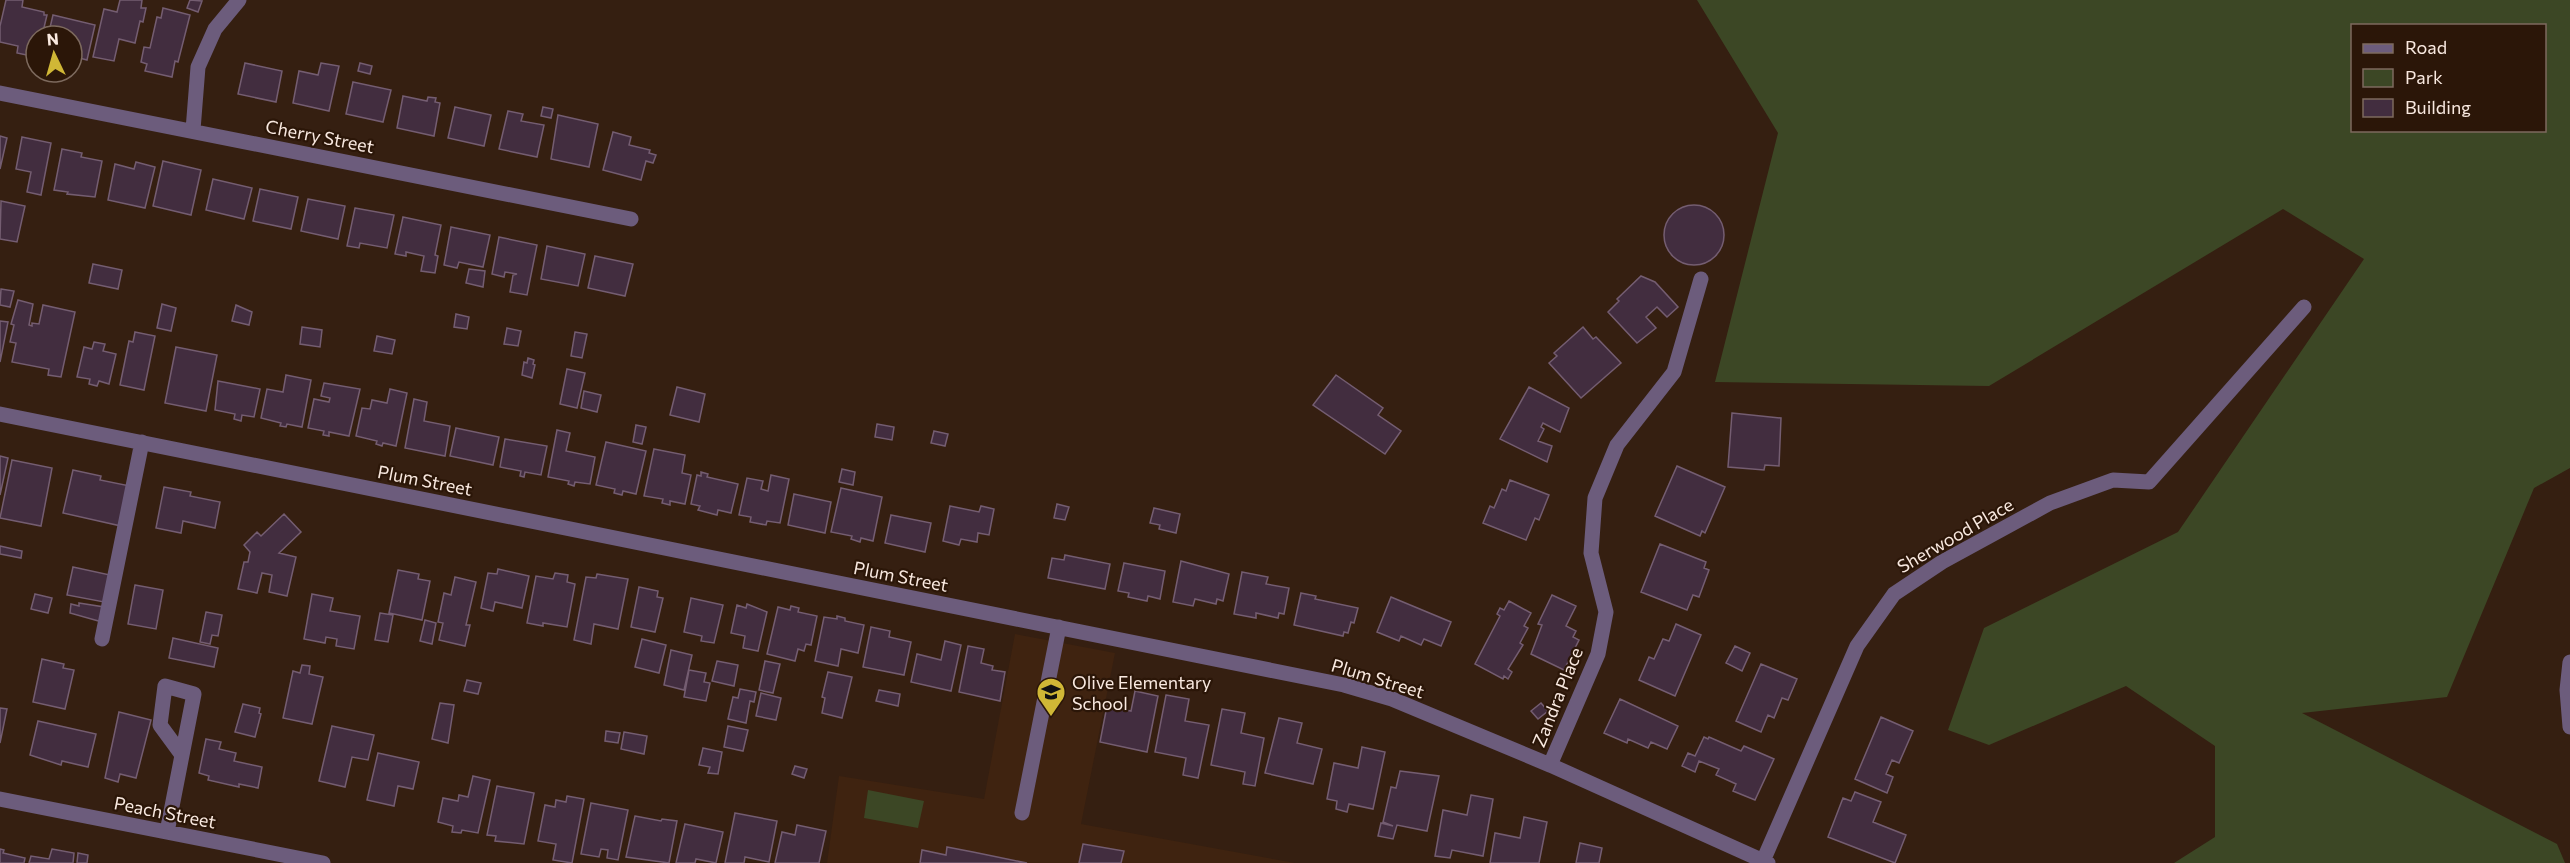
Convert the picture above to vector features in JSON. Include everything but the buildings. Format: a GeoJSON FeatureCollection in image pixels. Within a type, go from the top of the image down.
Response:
{"type":"FeatureCollection","features":[{"type":"Feature","properties":{"kind":"street"},"geometry":{"type":"LineString","coordinates":[[193,130],[198,67],[215,29],[238,1]]}},
{"type":"Feature","properties":{"kind":"street","name":"Cherry Street"},"geometry":{"type":"LineString","coordinates":[[0,93],[631,219]]}},
{"type":"Feature","properties":{"kind":"street","name":"Zandra Place"},"geometry":{"type":"LineString","coordinates":[[1550,765],[1598,654],[1605,612],[1591,554],[1595,498],[1617,446],[1674,372],[1701,279]]}},
{"type":"Feature","properties":{"kind":"street","name":"Sherwood Place"},"geometry":{"type":"LineString","coordinates":[[1765,862],[1857,646],[1894,594],[1942,562],[2050,503],[2113,480],[2149,482],[2304,307]]}},
{"type":"Feature","properties":{"kind":"street","name":"Plum Street"},"geometry":{"type":"LineString","coordinates":[[0,414],[1344,685],[1392,699],[1550,765],[1765,862]]}},
{"type":"Feature","properties":{"kind":"street"},"geometry":{"type":"LineString","coordinates":[[102,639],[142,442]]}},
{"type":"Feature","properties":{"kind":"street"},"geometry":{"type":"LineString","coordinates":[[1022,813],[1059,627]]}},
{"type":"Feature","properties":{"kind":"street"},"geometry":{"type":"LineString","coordinates":[[2570,662],[2567,690],[2570,727]]}},
{"type":"Feature","properties":{"kind":"street"},"geometry":{"type":"LineString","coordinates":[[167,832],[182,755]]}},
{"type":"Feature","properties":{"kind":"street","name":"Peach Street"},"geometry":{"type":"LineString","coordinates":[[0,799],[323,863]]}},
{"type":"Feature","properties":{"kind":"shaded area","name":"Olive Elementary School"},"geometry":{"type":"Polygon","coordinates":[[[1015,634],[1115,653],[1081,824],[1295,863],[827,863],[839,776],[984,799],[1015,634]]]}},
{"type":"Feature","properties":{"kind":"green space"},"geometry":{"type":"Polygon","coordinates":[[[1697,0],[2570,0],[2570,468],[2534,488],[2447,697],[2302,713],[2557,844],[2565,863],[2174,863],[2215,837],[2215,746],[2126,686],[1989,745],[1948,730],[1984,628],[2178,532],[2364,259],[2283,209],[1989,386],[1715,382],[1778,133],[1697,0]]]}},
{"type":"Feature","properties":{"kind":"green space"},"geometry":{"type":"Polygon","coordinates":[[[868,790],[924,801],[918,828],[864,818],[868,790]]]}},
{"type":"Feature","properties":{"kind":"place","name":"Olive Elementary School"},"geometry":{"type":"Point","coordinates":[1051,718]}}]}
